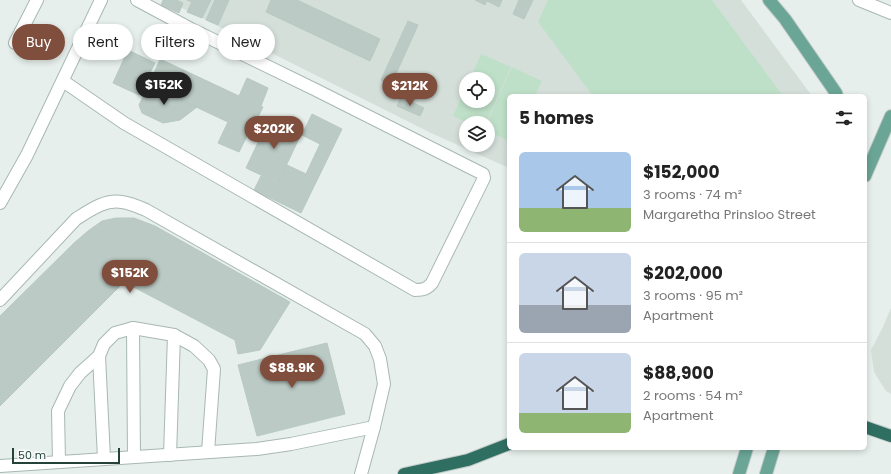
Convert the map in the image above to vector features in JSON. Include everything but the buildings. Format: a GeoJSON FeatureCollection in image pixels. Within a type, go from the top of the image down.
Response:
{"type":"FeatureCollection","features":[{"type":"Feature","properties":{"kind":"highway"},"geometry":{"type":"LineString","coordinates":[[867,428],[891,436]]}},
{"type":"Feature","properties":{"kind":"highway"},"geometry":{"type":"LineString","coordinates":[[404,474],[468,460],[507,445]]}},
{"type":"Feature","properties":{"kind":"main road"},"geometry":{"type":"LineString","coordinates":[[769,0],[786,19],[836,94]]}},
{"type":"Feature","properties":{"kind":"main road"},"geometry":{"type":"LineString","coordinates":[[780,0],[786,19]]}},
{"type":"Feature","properties":{"kind":"main road"},"geometry":{"type":"LineString","coordinates":[[867,171],[891,116]]}},
{"type":"Feature","properties":{"kind":"main road"},"geometry":{"type":"LineString","coordinates":[[739,474],[746,450]]}},
{"type":"Feature","properties":{"kind":"main road"},"geometry":{"type":"LineString","coordinates":[[766,474],[773,450]]}},
{"type":"Feature","properties":{"kind":"street"},"geometry":{"type":"LineString","coordinates":[[25,24],[37,0]]}},
{"type":"Feature","properties":{"kind":"street"},"geometry":{"type":"LineString","coordinates":[[0,203],[27,155],[101,0]]}},
{"type":"Feature","properties":{"kind":"street"},"geometry":{"type":"LineString","coordinates":[[63,81],[124,123],[415,290],[426,289],[429,287],[484,178],[483,174],[323,93],[191,29],[137,0]]}},
{"type":"Feature","properties":{"kind":"street"},"geometry":{"type":"LineString","coordinates":[[859,0],[890,14]]}},
{"type":"Feature","properties":{"kind":"street"},"geometry":{"type":"LineString","coordinates":[[0,300],[76,219],[90,210],[104,203],[122,202],[146,210],[366,334],[375,346],[380,359],[384,384],[361,474]]}},
{"type":"Feature","properties":{"kind":"street"},"geometry":{"type":"LineString","coordinates":[[104,459],[99,356],[104,344],[114,333],[133,328],[174,334],[194,346],[210,360],[214,367],[208,452]]}},
{"type":"Feature","properties":{"kind":"street"},"geometry":{"type":"LineString","coordinates":[[133,328],[134,457]]}},
{"type":"Feature","properties":{"kind":"street"},"geometry":{"type":"LineString","coordinates":[[170,455],[174,334]]}},
{"type":"Feature","properties":{"kind":"street"},"geometry":{"type":"LineString","coordinates":[[60,462],[58,411],[70,386],[80,373],[99,356]]}},
{"type":"Feature","properties":{"kind":"street"},"geometry":{"type":"LineString","coordinates":[[0,466],[257,449],[292,444],[374,427]]}},
{"type":"Feature","properties":{"kind":"shaded area"},"geometry":{"type":"Polygon","coordinates":[[[166,0],[741,0],[811,94],[507,94],[507,167],[473,152],[495,152],[495,116],[459,116],[459,146],[275,55],[275,24],[217,24],[217,26],[166,0]]]}},
{"type":"Feature","properties":{"kind":"shaded area"},"geometry":{"type":"Polygon","coordinates":[[[891,308],[891,394],[886,391],[874,372],[871,350],[891,308]]]}},
{"type":"Feature","properties":{"kind":"green space"},"geometry":{"type":"Polygon","coordinates":[[[548,0],[712,0],[782,94],[592,94],[538,22],[548,0]]]}},
{"type":"Feature","properties":{"kind":"green space"},"geometry":{"type":"Polygon","coordinates":[[[481,54],[511,67],[495,103],[495,72],[473,72],[481,54]]]}},
{"type":"Feature","properties":{"kind":"green space"},"geometry":{"type":"Polygon","coordinates":[[[512,67],[542,81],[536,94],[507,94],[507,140],[495,134],[495,116],[490,116],[512,67]]]}},
{"type":"Feature","properties":{"kind":"green space"},"geometry":{"type":"Polygon","coordinates":[[[459,103],[459,108],[493,108],[489,116],[459,116],[459,119],[453,116],[459,103]]]}}]}
